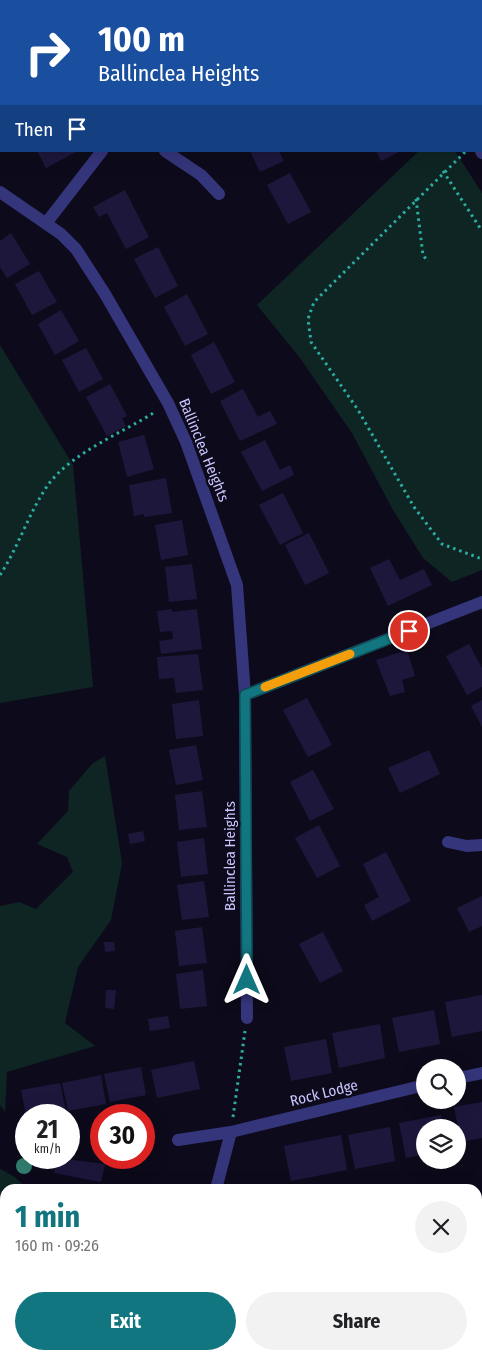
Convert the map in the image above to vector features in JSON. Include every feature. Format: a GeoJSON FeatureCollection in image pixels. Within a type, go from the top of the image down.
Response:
{"type":"FeatureCollection","features":[{"type":"Feature","properties":{"kind":"street"},"geometry":{"type":"LineString","coordinates":[[46,222],[101,152]]}},
{"type":"Feature","properties":{"kind":"street"},"geometry":{"type":"LineString","coordinates":[[167,152],[201,175],[219,194]]}},
{"type":"Feature","properties":{"kind":"street","name":"Ballinclea Heights"},"geometry":{"type":"LineString","coordinates":[[0,192],[46,222],[76,249],[105,294],[168,403],[186,442],[237,585],[245,695],[247,1018]]}},
{"type":"Feature","properties":{"kind":"street"},"geometry":{"type":"LineString","coordinates":[[245,695],[482,602]]}},
{"type":"Feature","properties":{"kind":"street"},"geometry":{"type":"LineString","coordinates":[[448,842],[467,846],[482,845]]}},
{"type":"Feature","properties":{"kind":"street"},"geometry":{"type":"LineString","coordinates":[[466,1076],[482,1073]]}},
{"type":"Feature","properties":{"kind":"street","name":"Rock Lodge"},"geometry":{"type":"LineString","coordinates":[[178,1140],[231,1132],[416,1087]]}},
{"type":"Feature","properties":{"kind":"street"},"geometry":{"type":"LineString","coordinates":[[217,1184],[231,1132]]}},
{"type":"Feature","properties":{"kind":"path"},"geometry":{"type":"LineString","coordinates":[[465,152],[443,171],[314,302],[308,319],[311,342],[358,410],[414,507],[442,544],[482,560]]}},
{"type":"Feature","properties":{"kind":"path"},"geometry":{"type":"LineString","coordinates":[[443,171],[482,231]]}},
{"type":"Feature","properties":{"kind":"path"},"geometry":{"type":"LineString","coordinates":[[416,198],[423,255],[428,262]]}},
{"type":"Feature","properties":{"kind":"path"},"geometry":{"type":"LineString","coordinates":[[0,575],[22,538],[32,510],[49,483],[71,462],[168,403]]}},
{"type":"Feature","properties":{"kind":"path"},"geometry":{"type":"LineString","coordinates":[[231,1132],[247,1018]]}},
{"type":"Feature","properties":{"kind":"green space"},"geometry":{"type":"Polygon","coordinates":[[[418,152],[456,152],[482,193],[482,570],[452,582],[423,558],[393,510],[352,433],[300,358],[257,305],[418,152]]]}},
{"type":"Feature","properties":{"kind":"green space"},"geometry":{"type":"Polygon","coordinates":[[[0,345],[73,465],[93,687],[0,703],[0,345]]]}},
{"type":"Feature","properties":{"kind":"green space"},"geometry":{"type":"Polygon","coordinates":[[[105,756],[122,863],[111,920],[78,967],[65,1023],[95,1046],[7,1072],[5,1112],[0,1105],[0,906],[19,902],[36,909],[73,872],[67,857],[37,844],[68,811],[69,791],[93,763],[105,756]]]}},
{"type":"Feature","properties":{"kind":"green space"},"geometry":{"type":"Polygon","coordinates":[[[0,1169],[15,1177],[22,1184],[0,1184],[0,1169]]]}},
{"type":"Feature","properties":{"kind":"building"},"geometry":{"type":"Polygon","coordinates":[[[38,152],[76,152],[46,168],[38,152]]]}},
{"type":"Feature","properties":{"kind":"building"},"geometry":{"type":"Polygon","coordinates":[[[250,152],[280,152],[284,161],[260,172],[250,152]]]}},
{"type":"Feature","properties":{"kind":"building"},"geometry":{"type":"Polygon","coordinates":[[[376,152],[399,152],[381,161],[376,152]]]}},
{"type":"Feature","properties":{"kind":"building"},"geometry":{"type":"Polygon","coordinates":[[[290,173],[311,212],[288,224],[267,185],[290,173]]]}},
{"type":"Feature","properties":{"kind":"building"},"geometry":{"type":"Polygon","coordinates":[[[125,190],[149,237],[126,249],[107,213],[99,217],[93,207],[125,190]]]}},
{"type":"Feature","properties":{"kind":"building"},"geometry":{"type":"Polygon","coordinates":[[[11,233],[30,264],[7,278],[0,267],[0,241],[11,233]]]}},
{"type":"Feature","properties":{"kind":"building"},"geometry":{"type":"Polygon","coordinates":[[[158,247],[178,286],[155,298],[134,259],[158,247]]]}},
{"type":"Feature","properties":{"kind":"building"},"geometry":{"type":"Polygon","coordinates":[[[39,271],[57,302],[32,315],[15,284],[39,271]]]}},
{"type":"Feature","properties":{"kind":"building"},"geometry":{"type":"Polygon","coordinates":[[[187,294],[208,334],[185,346],[164,307],[187,294]]]}},
{"type":"Feature","properties":{"kind":"building"},"geometry":{"type":"Polygon","coordinates":[[[61,310],[79,341],[55,355],[38,324],[61,310]]]}},
{"type":"Feature","properties":{"kind":"building"},"geometry":{"type":"Polygon","coordinates":[[[214,342],[235,382],[211,394],[191,355],[214,342]]]}},
{"type":"Feature","properties":{"kind":"building"},"geometry":{"type":"Polygon","coordinates":[[[86,348],[103,379],[79,392],[62,360],[86,348]]]}},
{"type":"Feature","properties":{"kind":"building"},"geometry":{"type":"Polygon","coordinates":[[[110,384],[127,416],[122,418],[126,426],[107,436],[86,397],[110,384]]]}},
{"type":"Feature","properties":{"kind":"building"},"geometry":{"type":"Polygon","coordinates":[[[243,389],[258,417],[270,411],[277,424],[240,441],[220,401],[243,389]]]}},
{"type":"Feature","properties":{"kind":"building"},"geometry":{"type":"Polygon","coordinates":[[[144,435],[154,469],[127,477],[118,442],[144,435]]]}},
{"type":"Feature","properties":{"kind":"building"},"geometry":{"type":"Polygon","coordinates":[[[265,440],[280,470],[290,465],[294,475],[262,491],[241,452],[265,440]]]}},
{"type":"Feature","properties":{"kind":"building"},"geometry":{"type":"Polygon","coordinates":[[[166,478],[172,513],[144,517],[144,514],[134,516],[129,485],[166,478]]]}},
{"type":"Feature","properties":{"kind":"building"},"geometry":{"type":"Polygon","coordinates":[[[283,493],[303,533],[280,545],[259,505],[283,493]]]}},
{"type":"Feature","properties":{"kind":"building"},"geometry":{"type":"Polygon","coordinates":[[[182,520],[188,555],[161,560],[155,525],[182,520]]]}},
{"type":"Feature","properties":{"kind":"building"},"geometry":{"type":"Polygon","coordinates":[[[309,533],[329,573],[305,585],[285,545],[309,533]]]}},
{"type":"Feature","properties":{"kind":"building"},"geometry":{"type":"Polygon","coordinates":[[[389,559],[400,580],[424,569],[432,585],[388,606],[370,568],[389,559]]]}},
{"type":"Feature","properties":{"kind":"building"},"geometry":{"type":"Polygon","coordinates":[[[192,564],[197,599],[169,602],[165,567],[192,564]]]}},
{"type":"Feature","properties":{"kind":"building"},"geometry":{"type":"Polygon","coordinates":[[[172,609],[172,612],[197,609],[202,649],[161,654],[159,641],[173,639],[172,631],[160,632],[157,611],[172,609]]]}},
{"type":"Feature","properties":{"kind":"building"},"geometry":{"type":"Polygon","coordinates":[[[469,644],[482,668],[482,687],[467,695],[446,656],[469,644]]]}},
{"type":"Feature","properties":{"kind":"building"},"geometry":{"type":"Polygon","coordinates":[[[407,650],[415,676],[402,680],[405,692],[390,696],[376,660],[407,650]]]}},
{"type":"Feature","properties":{"kind":"building"},"geometry":{"type":"Polygon","coordinates":[[[198,654],[203,690],[176,693],[174,678],[159,679],[157,657],[198,654]]]}},
{"type":"Feature","properties":{"kind":"building"},"geometry":{"type":"Polygon","coordinates":[[[307,698],[332,745],[308,757],[283,710],[307,698]]]}},
{"type":"Feature","properties":{"kind":"building"},"geometry":{"type":"Polygon","coordinates":[[[199,700],[203,736],[176,739],[172,704],[199,700]]]}},
{"type":"Feature","properties":{"kind":"building"},"geometry":{"type":"Polygon","coordinates":[[[482,700],[482,727],[471,706],[482,700]]]}},
{"type":"Feature","properties":{"kind":"building"},"geometry":{"type":"Polygon","coordinates":[[[196,745],[203,780],[176,785],[169,750],[196,745]]]}},
{"type":"Feature","properties":{"kind":"building"},"geometry":{"type":"Polygon","coordinates":[[[429,750],[440,774],[400,793],[388,768],[429,750]]]}},
{"type":"Feature","properties":{"kind":"building"},"geometry":{"type":"Polygon","coordinates":[[[313,770],[334,809],[310,821],[290,782],[313,770]]]}},
{"type":"Feature","properties":{"kind":"building"},"geometry":{"type":"Polygon","coordinates":[[[202,791],[207,827],[179,830],[175,795],[202,791]]]}},
{"type":"Feature","properties":{"kind":"building"},"geometry":{"type":"Polygon","coordinates":[[[319,825],[340,866],[317,878],[295,838],[319,825]]]}},
{"type":"Feature","properties":{"kind":"building"},"geometry":{"type":"Polygon","coordinates":[[[143,831],[145,841],[130,844],[128,834],[143,831]]]}},
{"type":"Feature","properties":{"kind":"building"},"geometry":{"type":"Polygon","coordinates":[[[204,838],[208,874],[181,877],[177,842],[204,838]]]}},
{"type":"Feature","properties":{"kind":"building"},"geometry":{"type":"Polygon","coordinates":[[[386,852],[411,901],[372,921],[364,905],[379,897],[363,864],[386,852]]]}},
{"type":"Feature","properties":{"kind":"building"},"geometry":{"type":"Polygon","coordinates":[[[204,881],[209,917],[182,920],[177,885],[204,881]]]}},
{"type":"Feature","properties":{"kind":"building"},"geometry":{"type":"Polygon","coordinates":[[[482,896],[482,926],[469,932],[457,908],[482,896]]]}},
{"type":"Feature","properties":{"kind":"building"},"geometry":{"type":"Polygon","coordinates":[[[202,927],[207,963],[179,966],[175,931],[202,927]]]}},
{"type":"Feature","properties":{"kind":"building"},"geometry":{"type":"Polygon","coordinates":[[[323,932],[343,971],[320,983],[299,944],[323,932]]]}},
{"type":"Feature","properties":{"kind":"building"},"geometry":{"type":"Polygon","coordinates":[[[104,942],[114,942],[115,951],[105,952],[104,942]]]}},
{"type":"Feature","properties":{"kind":"building"},"geometry":{"type":"Polygon","coordinates":[[[203,970],[207,1006],[180,1009],[176,974],[203,970]]]}},
{"type":"Feature","properties":{"kind":"building"},"geometry":{"type":"Polygon","coordinates":[[[106,990],[116,990],[114,1009],[105,1008],[106,990]]]}},
{"type":"Feature","properties":{"kind":"building"},"geometry":{"type":"Polygon","coordinates":[[[482,995],[482,1031],[452,1037],[445,1002],[482,995]]]}},
{"type":"Feature","properties":{"kind":"building"},"geometry":{"type":"Polygon","coordinates":[[[434,1010],[440,1044],[399,1052],[392,1018],[434,1010]]]}},
{"type":"Feature","properties":{"kind":"building"},"geometry":{"type":"Polygon","coordinates":[[[168,1016],[170,1028],[150,1031],[148,1019],[168,1016]]]}},
{"type":"Feature","properties":{"kind":"building"},"geometry":{"type":"Polygon","coordinates":[[[380,1024],[385,1058],[339,1068],[332,1033],[380,1024]]]}},
{"type":"Feature","properties":{"kind":"building"},"geometry":{"type":"Polygon","coordinates":[[[326,1039],[332,1073],[291,1081],[284,1047],[326,1039]]]}},
{"type":"Feature","properties":{"kind":"building"},"geometry":{"type":"Polygon","coordinates":[[[194,1061],[200,1089],[157,1098],[151,1070],[194,1061]]]}},
{"type":"Feature","properties":{"kind":"building"},"geometry":{"type":"Polygon","coordinates":[[[141,1067],[146,1095],[110,1102],[104,1074],[141,1067]]]}},
{"type":"Feature","properties":{"kind":"building"},"geometry":{"type":"Polygon","coordinates":[[[101,1075],[106,1104],[90,1104],[90,1107],[80,1109],[80,1104],[66,1104],[62,1083],[101,1075]]]}},
{"type":"Feature","properties":{"kind":"building"},"geometry":{"type":"Polygon","coordinates":[[[60,1083],[64,1104],[24,1104],[21,1090],[60,1083]]]}},
{"type":"Feature","properties":{"kind":"building"},"geometry":{"type":"Polygon","coordinates":[[[482,1102],[482,1138],[466,1141],[466,1119],[456,1119],[454,1109],[466,1109],[466,1105],[482,1102]]]}},
{"type":"Feature","properties":{"kind":"building"},"geometry":{"type":"Polygon","coordinates":[[[441,1115],[442,1119],[420,1119],[441,1115]]]}},
{"type":"Feature","properties":{"kind":"building"},"geometry":{"type":"Polygon","coordinates":[[[416,1120],[416,1156],[406,1158],[399,1123],[416,1120]]]}},
{"type":"Feature","properties":{"kind":"building"},"geometry":{"type":"Polygon","coordinates":[[[390,1127],[395,1161],[355,1169],[348,1135],[390,1127]]]}},
{"type":"Feature","properties":{"kind":"building"},"geometry":{"type":"Polygon","coordinates":[[[341,1135],[347,1170],[291,1181],[284,1146],[341,1135]]]}},
{"type":"Feature","properties":{"kind":"building"},"geometry":{"type":"Polygon","coordinates":[[[80,1161],[90,1162],[90,1169],[104,1169],[101,1182],[54,1173],[55,1169],[80,1169],[80,1161]]]}},
{"type":"Feature","properties":{"kind":"slow traffic"},"geometry":{"type":"LineString","coordinates":[[265,687],[350,654]]}},
{"type":"Feature","properties":{"kind":"route"},"geometry":{"type":"LineString","coordinates":[[247,980],[245,695],[409,631]]}}]}
